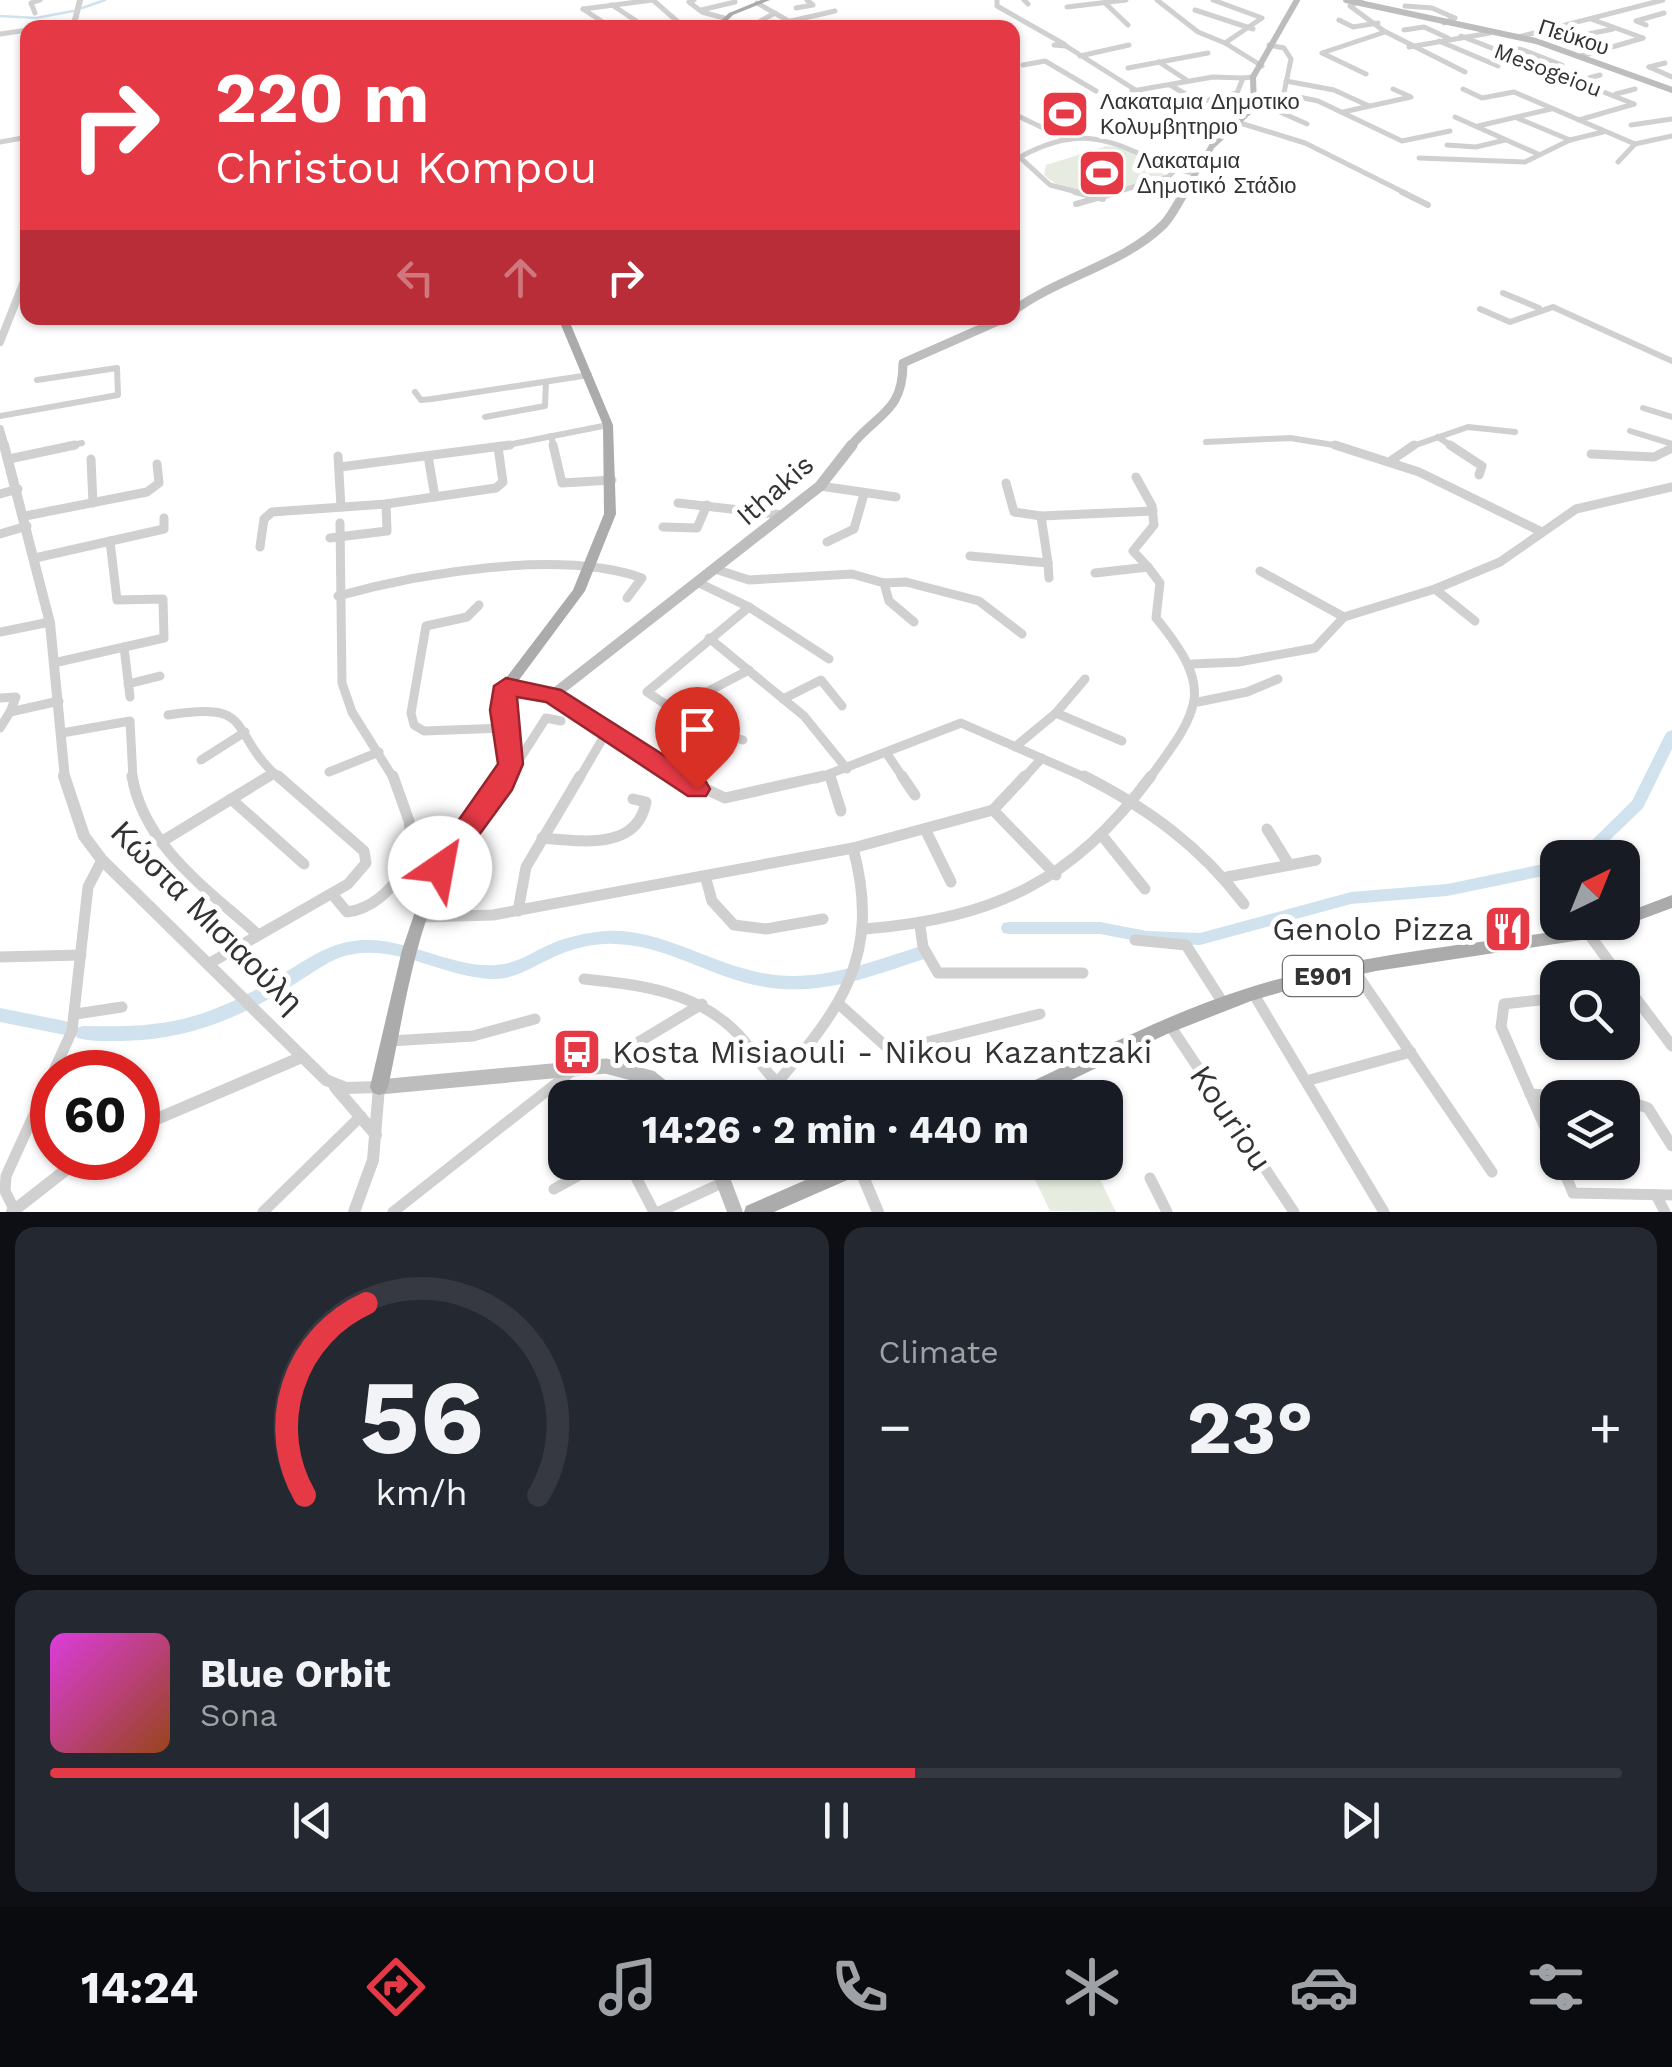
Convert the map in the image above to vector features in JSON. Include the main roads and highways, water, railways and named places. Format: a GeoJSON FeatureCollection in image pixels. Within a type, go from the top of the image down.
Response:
{"type":"FeatureCollection","features":[{"type":"Feature","properties":{"kind":"main road"},"geometry":{"type":"LineString","coordinates":[[722,20],[767,0]]}},
{"type":"Feature","properties":{"kind":"main road","name":"Πεύκου"},"geometry":{"type":"LineString","coordinates":[[1354,1],[1442,24],[1518,37],[1672,90]]}},
{"type":"Feature","properties":{"kind":"main road"},"geometry":{"type":"LineString","coordinates":[[1020,307],[1140,243],[1166,223],[1212,146],[1254,107],[1248,77],[1262,66],[1293,2]]}},
{"type":"Feature","properties":{"kind":"main road"},"geometry":{"type":"LineString","coordinates":[[567,325],[608,425],[610,514],[572,602],[508,683],[502,700],[510,764],[502,783],[446,857],[421,917],[378,1087],[578,1066],[617,1067],[654,1080]]}},
{"type":"Feature","properties":{"kind":"main road","name":"Ithakis"},"geometry":{"type":"LineString","coordinates":[[508,683],[553,696],[820,486],[855,441],[896,404],[903,386],[903,364],[926,350],[993,325]]}},
{"type":"Feature","properties":{"kind":"main road","name":"E901"},"geometry":{"type":"LineString","coordinates":[[1640,914],[1672,901]]}},
{"type":"Feature","properties":{"kind":"main road","name":"E901"},"geometry":{"type":"LineString","coordinates":[[1051,1080],[1168,1024],[1254,993],[1354,970],[1544,940]]}},
{"type":"Feature","properties":{"kind":"main road"},"geometry":{"type":"LineString","coordinates":[[723,1180],[736,1212]]}},
{"type":"Feature","properties":{"kind":"main road"},"geometry":{"type":"LineString","coordinates":[[752,1212],[828,1180]]}},
{"type":"Feature","properties":{"kind":"waterway"},"geometry":{"type":"LineString","coordinates":[[82,8],[105,0]]}},
{"type":"Feature","properties":{"kind":"waterway"},"geometry":{"type":"LineString","coordinates":[[0,16],[36,18],[73,11]]}},
{"type":"Feature","properties":{"kind":"waterway"},"geometry":{"type":"LineString","coordinates":[[1600,840],[1638,804],[1672,735]]}},
{"type":"Feature","properties":{"kind":"waterway"},"geometry":{"type":"LineString","coordinates":[[1009,928],[1100,928],[1147,937],[1200,939],[1351,898],[1447,890],[1540,871]]}},
{"type":"Feature","properties":{"kind":"waterway"},"geometry":{"type":"LineString","coordinates":[[83,1033],[162,1032],[205,1022],[276,987],[330,954],[367,946],[402,950],[473,970],[500,972],[574,943],[633,938],[751,978],[790,984],[846,976],[918,954]]}},
{"type":"Feature","properties":{"kind":"waterway"},"geometry":{"type":"LineString","coordinates":[[0,1015],[65,1028]]}},
{"type":"Feature","properties":{"kind":"place","name":"Λακαταμια Δημοτικο Κολυμβητηριο"},"geometry":{"type":"Point","coordinates":[1065,114]}},
{"type":"Feature","properties":{"kind":"place","name":"Λακαταμια Δημοτικό Στάδιο"},"geometry":{"type":"Point","coordinates":[1102,173]}},
{"type":"Feature","properties":{"kind":"place","name":"Genolo Pizza"},"geometry":{"type":"Point","coordinates":[1508,929]}},
{"type":"Feature","properties":{"kind":"place","name":"Kosta Misiaouli - Nikou Kazantzaki"},"geometry":{"type":"Point","coordinates":[577,1052]}}]}
